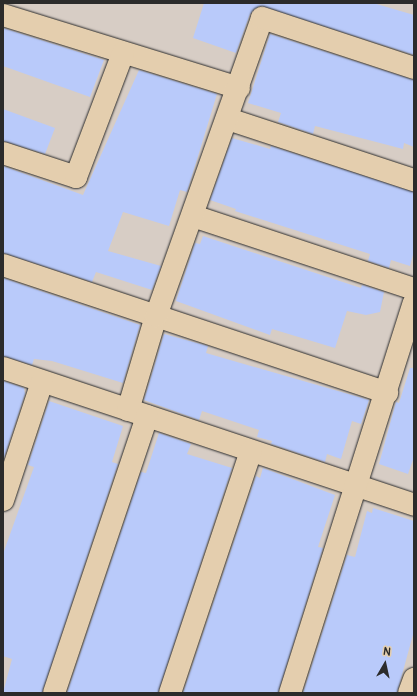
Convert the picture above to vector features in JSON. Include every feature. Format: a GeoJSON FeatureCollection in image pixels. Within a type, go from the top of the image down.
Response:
{"type":"FeatureCollection","features":[{"type":"Feature","properties":{"kind":"street"},"geometry":{"type":"LineString","coordinates":[[54,693],[137,413],[156,316],[239,88],[264,10],[414,68]]}},
{"type":"Feature","properties":{"kind":"street"},"geometry":{"type":"LineString","coordinates":[[3,15],[239,88]]}},
{"type":"Feature","properties":{"kind":"street"},"geometry":{"type":"LineString","coordinates":[[3,153],[76,177],[123,53]]}},
{"type":"Feature","properties":{"kind":"street"},"geometry":{"type":"LineString","coordinates":[[228,118],[414,180]]}},
{"type":"Feature","properties":{"kind":"street"},"geometry":{"type":"LineString","coordinates":[[193,216],[414,289]]}},
{"type":"Feature","properties":{"kind":"street"},"geometry":{"type":"LineString","coordinates":[[3,265],[387,393]]}},
{"type":"Feature","properties":{"kind":"street"},"geometry":{"type":"LineString","coordinates":[[290,693],[387,393],[414,303]]}},
{"type":"Feature","properties":{"kind":"street"},"geometry":{"type":"LineString","coordinates":[[3,368],[414,505]]}},
{"type":"Feature","properties":{"kind":"street"},"geometry":{"type":"LineString","coordinates":[[3,500],[42,382]]}},
{"type":"Feature","properties":{"kind":"street"},"geometry":{"type":"LineString","coordinates":[[170,693],[251,451]]}},
{"type":"Feature","properties":{"kind":"street"},"geometry":{"type":"LineString","coordinates":[[409,693],[414,679]]}},
{"type":"Feature","properties":{"kind":"building"},"geometry":{"type":"Polygon","coordinates":[[[204,3],[373,3],[414,15],[414,55],[260,6],[250,14],[236,53],[193,38],[204,3]]]}},
{"type":"Feature","properties":{"kind":"building"},"geometry":{"type":"Polygon","coordinates":[[[3,28],[104,60],[90,97],[3,66],[3,28]]]}},
{"type":"Feature","properties":{"kind":"building"},"geometry":{"type":"Polygon","coordinates":[[[270,34],[414,80],[414,147],[404,143],[403,149],[315,126],[313,134],[278,122],[281,113],[248,103],[270,34]]]}},
{"type":"Feature","properties":{"kind":"building"},"geometry":{"type":"Polygon","coordinates":[[[139,70],[217,94],[187,192],[180,190],[169,226],[123,212],[108,251],[161,266],[152,290],[96,272],[92,282],[3,253],[3,166],[83,195],[139,70]]]}},
{"type":"Feature","properties":{"kind":"building"},"geometry":{"type":"Polygon","coordinates":[[[3,109],[55,128],[45,154],[3,141],[3,109]]]}},
{"type":"Feature","properties":{"kind":"building"},"geometry":{"type":"Polygon","coordinates":[[[232,138],[270,149],[271,146],[414,192],[414,251],[410,266],[391,260],[389,268],[368,261],[370,254],[235,211],[236,209],[210,200],[232,138]]]}},
{"type":"Feature","properties":{"kind":"building"},"geometry":{"type":"Polygon","coordinates":[[[203,236],[361,288],[362,285],[384,292],[380,312],[366,315],[347,311],[335,348],[272,329],[270,335],[176,301],[195,243],[200,244],[203,236]]]}},
{"type":"Feature","properties":{"kind":"building"},"geometry":{"type":"Polygon","coordinates":[[[3,278],[140,325],[123,383],[52,361],[34,359],[32,365],[3,356],[3,278]]]}},
{"type":"Feature","properties":{"kind":"building"},"geometry":{"type":"Polygon","coordinates":[[[164,334],[208,346],[206,353],[369,400],[361,424],[352,421],[341,459],[327,454],[325,462],[271,444],[272,441],[257,437],[259,430],[202,411],[199,420],[144,400],[164,334]]]}},
{"type":"Feature","properties":{"kind":"building"},"geometry":{"type":"Polygon","coordinates":[[[410,368],[414,368],[414,457],[408,474],[379,464],[396,402],[399,403],[410,368]]]}},
{"type":"Feature","properties":{"kind":"building"},"geometry":{"type":"Polygon","coordinates":[[[3,381],[24,388],[25,394],[4,458],[3,381]]]}},
{"type":"Feature","properties":{"kind":"building"},"geometry":{"type":"Polygon","coordinates":[[[49,401],[123,426],[112,462],[118,464],[42,693],[3,693],[12,659],[3,656],[3,554],[34,467],[28,465],[49,401]]]}},
{"type":"Feature","properties":{"kind":"building"},"geometry":{"type":"Polygon","coordinates":[[[159,433],[191,444],[187,454],[232,468],[158,693],[67,693],[141,472],[146,473],[159,433]]]}},
{"type":"Feature","properties":{"kind":"building"},"geometry":{"type":"Polygon","coordinates":[[[263,468],[335,495],[318,547],[323,548],[278,693],[183,693],[256,476],[260,478],[263,468]]]}},
{"type":"Feature","properties":{"kind":"building"},"geometry":{"type":"Polygon","coordinates":[[[373,508],[414,521],[414,631],[397,693],[303,693],[347,555],[355,557],[367,511],[372,513],[373,508]]]}}]}
